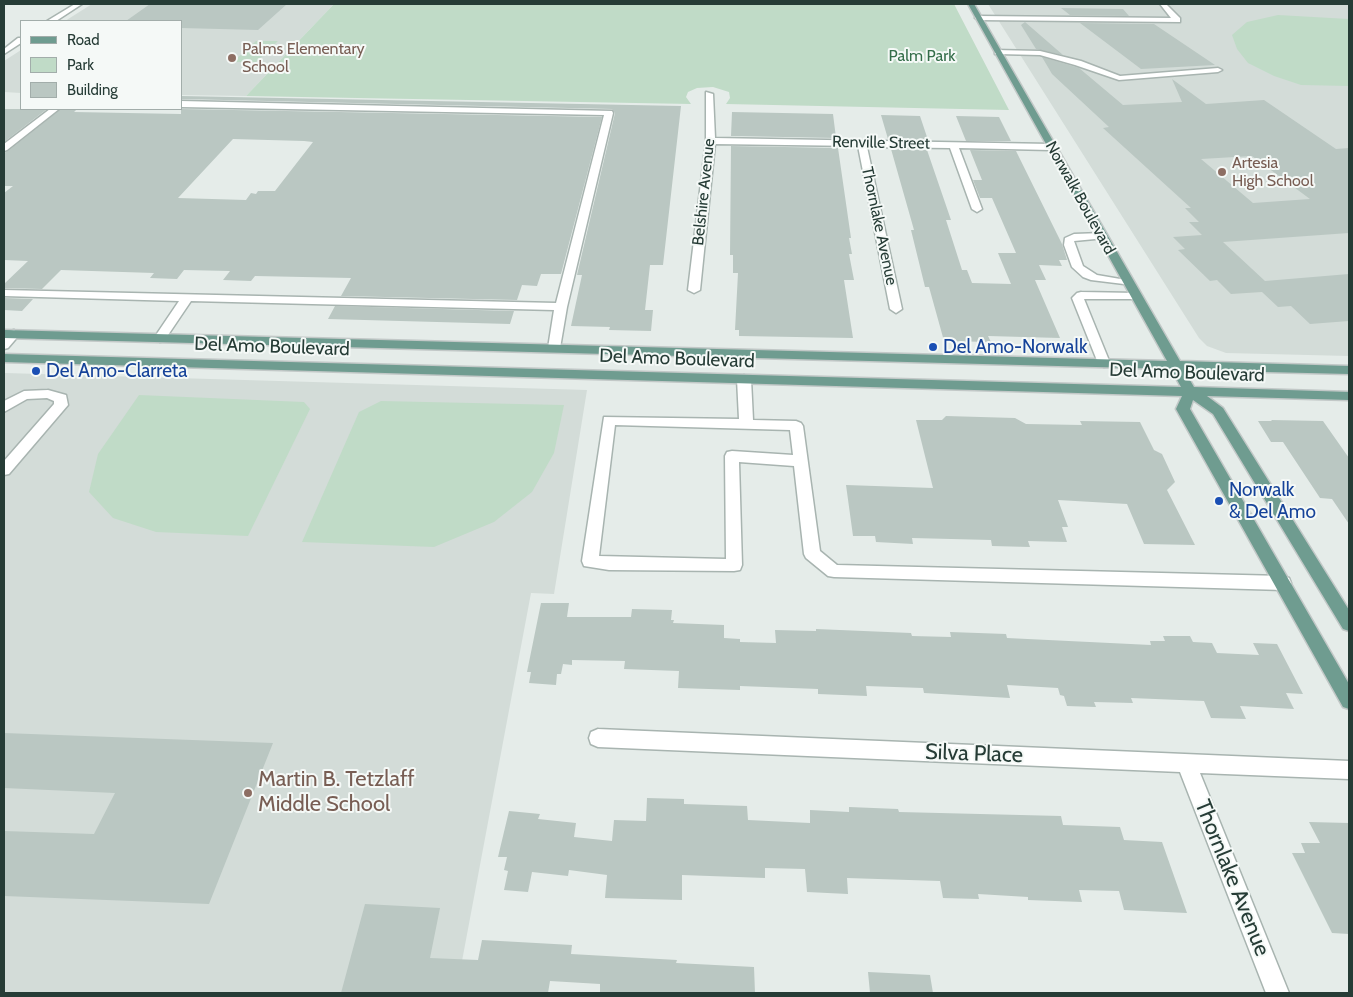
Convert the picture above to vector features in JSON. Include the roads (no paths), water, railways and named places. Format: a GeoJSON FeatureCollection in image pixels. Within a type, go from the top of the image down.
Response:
{"type":"FeatureCollection","features":[{"type":"Feature","properties":{"kind":"main road","name":"Norwalk Boulevard"},"geometry":{"type":"LineString","coordinates":[[971,4],[1190,392],[1218,411],[1349,624]]}},
{"type":"Feature","properties":{"kind":"main road","name":"Del Amo Boulevard"},"geometry":{"type":"LineString","coordinates":[[9,334],[1349,370]]}},
{"type":"Feature","properties":{"kind":"main road"},"geometry":{"type":"LineString","coordinates":[[548,374],[554,348]]}},
{"type":"Feature","properties":{"kind":"main road","name":"Del Amo Boulevard"},"geometry":{"type":"LineString","coordinates":[[4,358],[1349,396]]}},
{"type":"Feature","properties":{"kind":"main road"},"geometry":{"type":"LineString","coordinates":[[1190,392],[1184,409],[1349,701]]}},
{"type":"Feature","properties":{"kind":"street"},"geometry":{"type":"LineString","coordinates":[[54,20],[79,4]]}},
{"type":"Feature","properties":{"kind":"street"},"geometry":{"type":"LineString","coordinates":[[979,18],[1177,20],[1163,4]]}},
{"type":"Feature","properties":{"kind":"street"},"geometry":{"type":"LineString","coordinates":[[4,52],[20,41]]}},
{"type":"Feature","properties":{"kind":"street"},"geometry":{"type":"LineString","coordinates":[[998,52],[1040,53],[1078,63],[1119,78],[1218,70]]}},
{"type":"Feature","properties":{"kind":"street","name":"Belshire Avenue"},"geometry":{"type":"LineString","coordinates":[[694,290],[710,142],[709,94]]}},
{"type":"Feature","properties":{"kind":"street"},"geometry":{"type":"LineString","coordinates":[[182,104],[609,113],[561,307],[554,348]]}},
{"type":"Feature","properties":{"kind":"street"},"geometry":{"type":"LineString","coordinates":[[4,148],[54,110]]}},
{"type":"Feature","properties":{"kind":"street","name":"Renville Street"},"geometry":{"type":"LineString","coordinates":[[710,142],[1051,146]]}},
{"type":"Feature","properties":{"kind":"street","name":"Thornlake Avenue"},"geometry":{"type":"LineString","coordinates":[[862,143],[896,309]]}},
{"type":"Feature","properties":{"kind":"street"},"geometry":{"type":"LineString","coordinates":[[953,145],[977,209]]}},
{"type":"Feature","properties":{"kind":"street"},"geometry":{"type":"LineString","coordinates":[[1102,236],[1074,237],[1069,240],[1069,245],[1078,268],[1095,278],[1128,283]]}},
{"type":"Feature","properties":{"kind":"street"},"geometry":{"type":"LineString","coordinates":[[4,293],[561,307]]}},
{"type":"Feature","properties":{"kind":"street"},"geometry":{"type":"LineString","coordinates":[[1104,363],[1078,298],[1081,295],[1136,296]]}},
{"type":"Feature","properties":{"kind":"street"},"geometry":{"type":"LineString","coordinates":[[160,338],[187,298]]}},
{"type":"Feature","properties":{"kind":"street"},"geometry":{"type":"LineString","coordinates":[[4,345],[9,334]]}},
{"type":"Feature","properties":{"kind":"street"},"geometry":{"type":"LineString","coordinates":[[744,379],[746,424]]}},
{"type":"Feature","properties":{"kind":"street"},"geometry":{"type":"LineString","coordinates":[[4,407],[24,395],[48,394],[60,398],[61,405],[4,470]]}},
{"type":"Feature","properties":{"kind":"street"},"geometry":{"type":"LineString","coordinates":[[800,460],[732,456],[734,565],[609,564],[590,561],[609,420],[746,424],[796,426],[812,554],[834,571],[1283,582]]}},
{"type":"Feature","properties":{"kind":"street","name":"Silva Place"},"geometry":{"type":"LineString","coordinates":[[598,738],[1349,770]]}},
{"type":"Feature","properties":{"kind":"street","name":"Thornlake Avenue"},"geometry":{"type":"LineString","coordinates":[[1186,762],[1277,993]]}},
{"type":"Feature","properties":{"kind":"place","name":"Palms Elementary School"},"geometry":{"type":"Point","coordinates":[232,58]}},
{"type":"Feature","properties":{"kind":"place","name":"Artesia High School"},"geometry":{"type":"Point","coordinates":[1222,172]}},
{"type":"Feature","properties":{"kind":"place","name":"Del Amo-Norwalk"},"geometry":{"type":"Point","coordinates":[933,347]}},
{"type":"Feature","properties":{"kind":"place","name":"Del Amo-Clarreta"},"geometry":{"type":"Point","coordinates":[36,371]}},
{"type":"Feature","properties":{"kind":"place","name":"Norwalk & Del Amo"},"geometry":{"type":"Point","coordinates":[1219,501]}},
{"type":"Feature","properties":{"kind":"place","name":"Martin B. Tetzlaff Middle School"},"geometry":{"type":"Point","coordinates":[248,793]}},
{"type":"Feature","properties":{"kind":"park label","name":"Palm Park"},"geometry":{"type":"Point","coordinates":[922,56]}}]}
